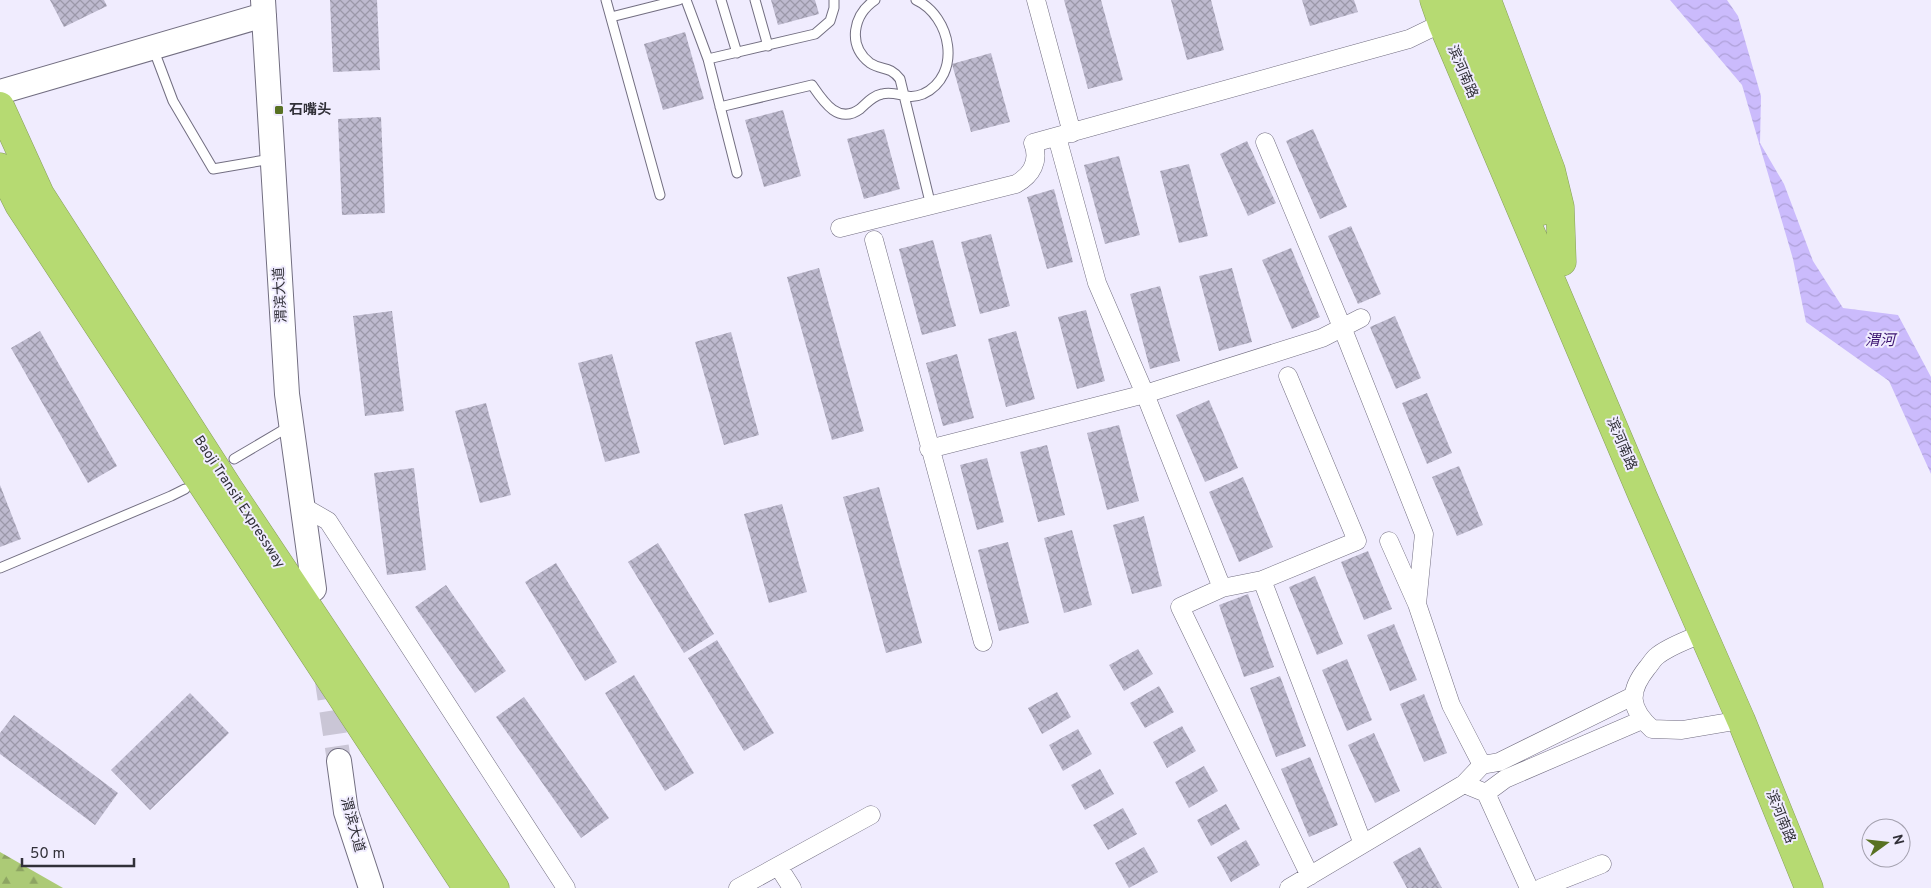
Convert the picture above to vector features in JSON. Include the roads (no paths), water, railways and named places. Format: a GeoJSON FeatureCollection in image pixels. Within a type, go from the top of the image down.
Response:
{"type":"FeatureCollection","features":[{"type":"Feature","properties":{"kind":"highway","name":"滨河南路"},"geometry":{"type":"LineString","coordinates":[[1459,0],[1562,262],[1826,888]]}},
{"type":"Feature","properties":{"kind":"highway"},"geometry":{"type":"LineString","coordinates":[[1487,0],[1551,170],[1560,207],[1562,262]]}},
{"type":"Feature","properties":{"kind":"highway","name":"滨河南路"},"geometry":{"type":"LineString","coordinates":[[1438,11],[1741,720],[1809,888]]}},
{"type":"Feature","properties":{"kind":"highway","name":"Baoji Transit Expressway"},"geometry":{"type":"LineString","coordinates":[[1,104],[40,194],[230,490],[495,888]]}},
{"type":"Feature","properties":{"kind":"highway","name":"Baoji Transit Expressway"},"geometry":{"type":"LineString","coordinates":[[0,167],[25,213],[467,888]]}},
{"type":"Feature","properties":{"kind":"main road"},"geometry":{"type":"LineString","coordinates":[[1,104],[264,8]]}},
{"type":"Feature","properties":{"kind":"main road","name":"渭滨大道"},"geometry":{"type":"LineString","coordinates":[[264,8],[287,394],[314,589]]}},
{"type":"Feature","properties":{"kind":"main road","name":"渭滨大道"},"geometry":{"type":"LineString","coordinates":[[339,762],[346,812],[371,888]]}},
{"type":"Feature","properties":{"kind":"street"},"geometry":{"type":"LineString","coordinates":[[1036,0],[1097,283],[1145,394],[1222,588]]}},
{"type":"Feature","properties":{"kind":"street"},"geometry":{"type":"LineString","coordinates":[[840,228],[1016,184],[1029,175],[1034,168],[1036,155],[1033,142],[1409,40],[1438,11]]}},
{"type":"Feature","properties":{"kind":"street"},"geometry":{"type":"LineString","coordinates":[[1264,142],[1342,328],[1424,534],[1417,604]]}},
{"type":"Feature","properties":{"kind":"street"},"geometry":{"type":"LineString","coordinates":[[874,240],[929,449],[983,642]]}},
{"type":"Feature","properties":{"kind":"street"},"geometry":{"type":"LineString","coordinates":[[929,449],[1145,394],[1322,338],[1361,318]]}},
{"type":"Feature","properties":{"kind":"street"},"geometry":{"type":"LineString","coordinates":[[1288,376],[1357,541],[1262,580],[1222,588],[1180,607],[1310,876]]}},
{"type":"Feature","properties":{"kind":"street"},"geometry":{"type":"LineString","coordinates":[[302,506],[328,521],[566,888]]}},
{"type":"Feature","properties":{"kind":"street"},"geometry":{"type":"LineString","coordinates":[[1389,541],[1417,604],[1451,704],[1482,765]]}},
{"type":"Feature","properties":{"kind":"street"},"geometry":{"type":"LineString","coordinates":[[1262,580],[1363,844]]}},
{"type":"Feature","properties":{"kind":"street"},"geometry":{"type":"LineString","coordinates":[[1703,633],[1657,656],[1635,683],[1636,709],[1642,720],[1652,729],[1682,730],[1741,720]]}},
{"type":"Feature","properties":{"kind":"street"},"geometry":{"type":"LineString","coordinates":[[1290,888],[1464,784],[1482,765],[1498,762],[1634,696]]}},
{"type":"Feature","properties":{"kind":"street"},"geometry":{"type":"LineString","coordinates":[[1486,793],[1505,779],[1642,720]]}},
{"type":"Feature","properties":{"kind":"street"},"geometry":{"type":"LineString","coordinates":[[1464,784],[1486,793],[1529,888]]}},
{"type":"Feature","properties":{"kind":"street"},"geometry":{"type":"LineString","coordinates":[[738,888],[871,815]]}},
{"type":"Feature","properties":{"kind":"street"},"geometry":{"type":"LineString","coordinates":[[1542,888],[1602,864]]}},
{"type":"Feature","properties":{"kind":"street"},"geometry":{"type":"LineString","coordinates":[[778,866],[792,888]]}},
{"type":"Feature","properties":{"kind":"lane"},"geometry":{"type":"LineString","coordinates":[[606,0],[660,195]]}},
{"type":"Feature","properties":{"kind":"lane"},"geometry":{"type":"LineString","coordinates":[[611,17],[679,0]]}},
{"type":"Feature","properties":{"kind":"lane"},"geometry":{"type":"LineString","coordinates":[[686,0],[708,59],[737,173]]}},
{"type":"Feature","properties":{"kind":"lane"},"geometry":{"type":"LineString","coordinates":[[721,0],[737,53]]}},
{"type":"Feature","properties":{"kind":"lane"},"geometry":{"type":"LineString","coordinates":[[755,0],[768,46]]}},
{"type":"Feature","properties":{"kind":"lane"},"geometry":{"type":"LineString","coordinates":[[708,59],[768,46],[820,30],[832,15],[834,0]]}},
{"type":"Feature","properties":{"kind":"lane"},"geometry":{"type":"LineString","coordinates":[[875,0],[867,6],[858,19],[855,32],[857,46],[872,64],[893,70],[900,79],[931,206]]}},
{"type":"Feature","properties":{"kind":"lane"},"geometry":{"type":"LineString","coordinates":[[720,107],[812,85],[827,106],[832,110],[845,114],[856,111],[869,99],[883,93],[897,94],[904,98],[923,94],[934,85],[944,71],[948,52],[945,32],[941,22],[928,7],[916,0]]}},
{"type":"Feature","properties":{"kind":"lane"},"geometry":{"type":"LineString","coordinates":[[153,48],[173,101],[213,169],[273,159]]}},
{"type":"Feature","properties":{"kind":"lane"},"geometry":{"type":"LineString","coordinates":[[234,459],[291,424]]}},
{"type":"Feature","properties":{"kind":"lane"},"geometry":{"type":"LineString","coordinates":[[0,568],[185,489]]}},
{"type":"Feature","properties":{"kind":"water","name":"渭河"},"geometry":{"type":"Polygon","coordinates":[[[1670,0],[1727,0],[1738,16],[1761,96],[1760,143],[1784,184],[1813,261],[1843,308],[1898,315],[1931,377],[1931,474],[1889,381],[1806,322],[1793,259],[1742,85],[1670,0]]]}},
{"type":"Feature","properties":{"kind":"tunnel"},"geometry":{"type":"LineString","coordinates":[[326,675],[339,761]]}},
{"type":"Feature","properties":{"kind":"place","name":"石嘴头"},"geometry":{"type":"Point","coordinates":[279,110]}}]}
